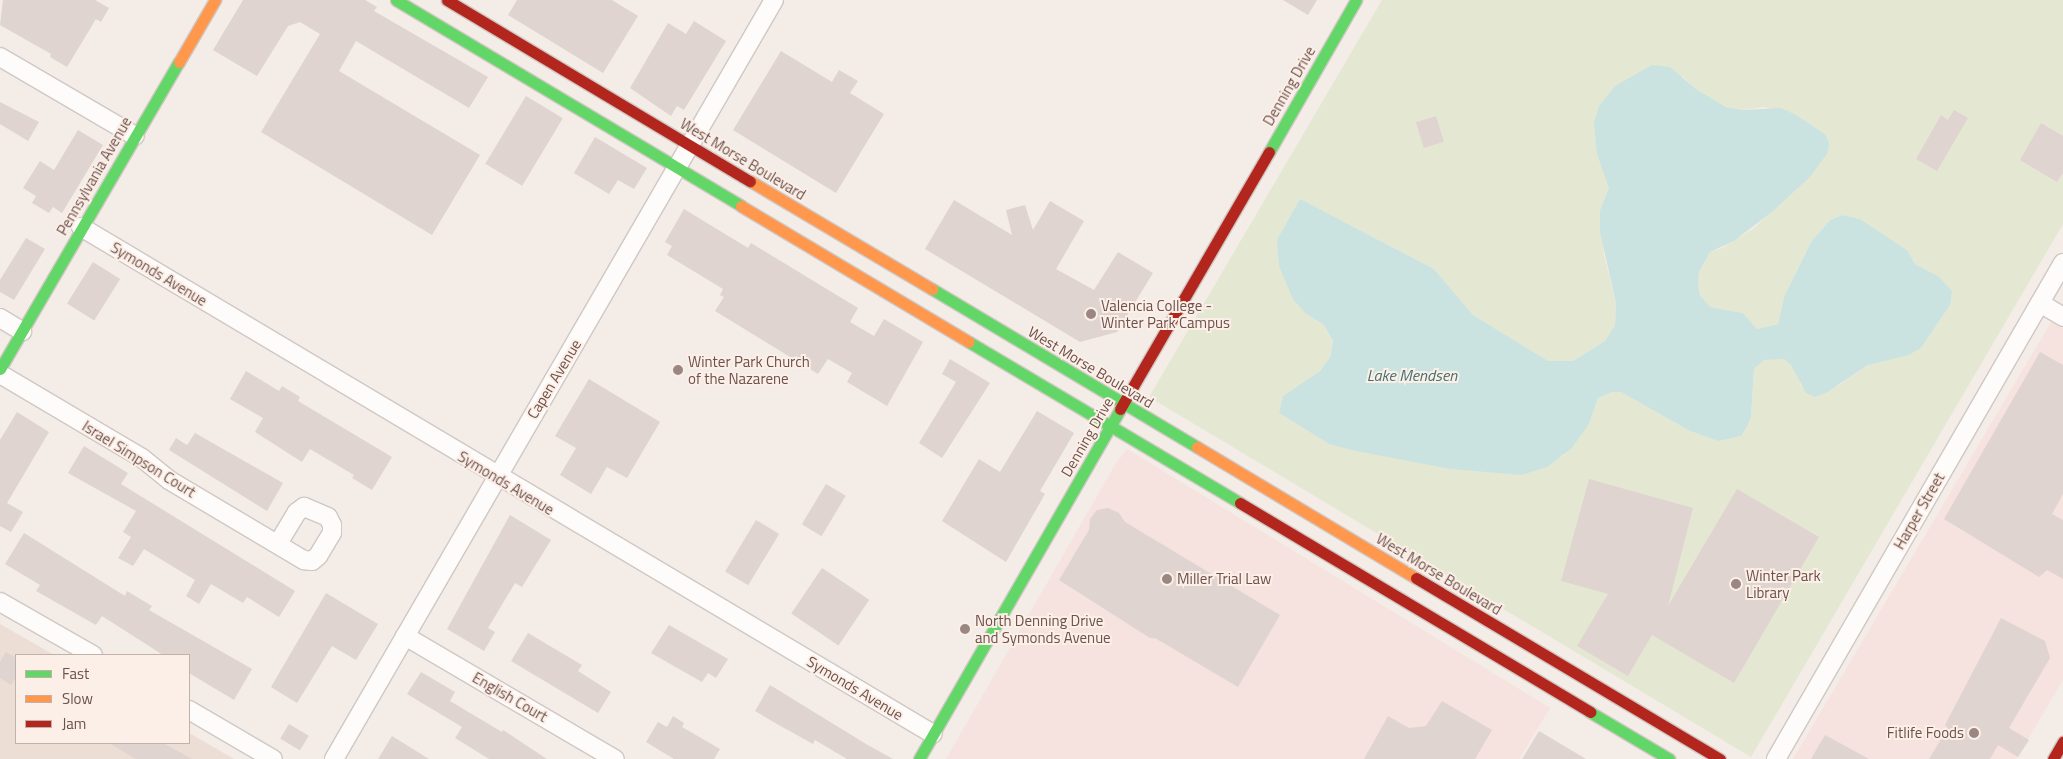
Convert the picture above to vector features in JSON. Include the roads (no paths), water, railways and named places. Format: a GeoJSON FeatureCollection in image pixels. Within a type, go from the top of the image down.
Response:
{"type":"FeatureCollection","features":[{"type":"Feature","properties":{"kind":"street","name":"Pennsylvania Avenue"},"geometry":{"type":"LineString","coordinates":[[0,369],[134,136],[215,0]]}},
{"type":"Feature","properties":{"kind":"street"},"geometry":{"type":"LineString","coordinates":[[396,0],[1669,759]]}},
{"type":"Feature","properties":{"kind":"street","name":"West Morse Boulevard"},"geometry":{"type":"LineString","coordinates":[[447,0],[1720,759]]}},
{"type":"Feature","properties":{"kind":"street","name":"Capen Avenue"},"geometry":{"type":"LineString","coordinates":[[334,759],[496,477],[678,169],[774,0]]}},
{"type":"Feature","properties":{"kind":"street","name":"Denning Drive"},"geometry":{"type":"LineString","coordinates":[[918,759],[1356,0]]}},
{"type":"Feature","properties":{"kind":"street"},"geometry":{"type":"LineString","coordinates":[[0,56],[134,136]]}},
{"type":"Feature","properties":{"kind":"street","name":"Symonds Avenue"},"geometry":{"type":"LineString","coordinates":[[81,227],[496,477],[933,734]]}},
{"type":"Feature","properties":{"kind":"street","name":"Harper Street"},"geometry":{"type":"LineString","coordinates":[[1776,759],[2063,263]]}},
{"type":"Feature","properties":{"kind":"street"},"geometry":{"type":"LineString","coordinates":[[2040,303],[2063,317]]}},
{"type":"Feature","properties":{"kind":"street"},"geometry":{"type":"LineString","coordinates":[[0,318],[22,331]]}},
{"type":"Feature","properties":{"kind":"street","name":"Israel Simpson Court"},"geometry":{"type":"LineString","coordinates":[[0,374],[278,544]]}},
{"type":"Feature","properties":{"kind":"street"},"geometry":{"type":"LineString","coordinates":[[1379,587],[1393,564]]}},
{"type":"Feature","properties":{"kind":"street"},"geometry":{"type":"LineString","coordinates":[[0,602],[91,654]]}},
{"type":"Feature","properties":{"kind":"street","name":"English Court"},"geometry":{"type":"LineString","coordinates":[[405,636],[615,759]]}},
{"type":"Feature","properties":{"kind":"street"},"geometry":{"type":"LineString","coordinates":[[190,711],[273,759]]}},
{"type":"Feature","properties":{"kind":"street"},"geometry":{"type":"LineString","coordinates":[[2053,759],[2063,742]]}},
{"type":"Feature","properties":{"kind":"water","name":"Lake Mendsen"},"geometry":{"type":"Polygon","coordinates":[[[1652,65],[1670,67],[1696,89],[1726,107],[1743,110],[1781,108],[1798,116],[1825,134],[1829,143],[1828,152],[1811,176],[1772,212],[1734,241],[1710,252],[1699,272],[1698,285],[1700,295],[1710,307],[1743,313],[1757,329],[1778,324],[1784,297],[1811,242],[1830,220],[1842,215],[1860,219],[1907,250],[1915,264],[1938,276],[1952,291],[1950,305],[1921,348],[1909,355],[1868,365],[1826,393],[1815,397],[1806,393],[1791,365],[1784,359],[1764,360],[1754,369],[1751,417],[1746,428],[1741,436],[1718,441],[1690,431],[1621,392],[1612,392],[1598,398],[1589,424],[1572,448],[1547,467],[1522,475],[1450,469],[1356,451],[1329,444],[1279,413],[1283,396],[1320,371],[1330,357],[1333,341],[1324,325],[1305,313],[1293,299],[1279,266],[1277,240],[1300,199],[1434,269],[1473,315],[1548,361],[1573,361],[1605,341],[1615,325],[1616,303],[1600,232],[1600,210],[1609,188],[1597,154],[1594,123],[1599,106],[1615,86],[1652,65]]]}},
{"type":"Feature","properties":{"kind":"place","name":"Valencia College - Winter Park Campus"},"geometry":{"type":"Point","coordinates":[1091,314]}},
{"type":"Feature","properties":{"kind":"place","name":"Winter Park Church of the Nazarene"},"geometry":{"type":"Point","coordinates":[678,370]}},
{"type":"Feature","properties":{"kind":"place","name":"Miller Trial Law"},"geometry":{"type":"Point","coordinates":[1167,579]}},
{"type":"Feature","properties":{"kind":"place","name":"Winter Park Library"},"geometry":{"type":"Point","coordinates":[1736,584]}},
{"type":"Feature","properties":{"kind":"place","name":"North Denning Drive and Symonds Avenue"},"geometry":{"type":"Point","coordinates":[965,629]}},
{"type":"Feature","properties":{"kind":"place","name":"Fitlife Foods"},"geometry":{"type":"Point","coordinates":[1974,733]}}]}
